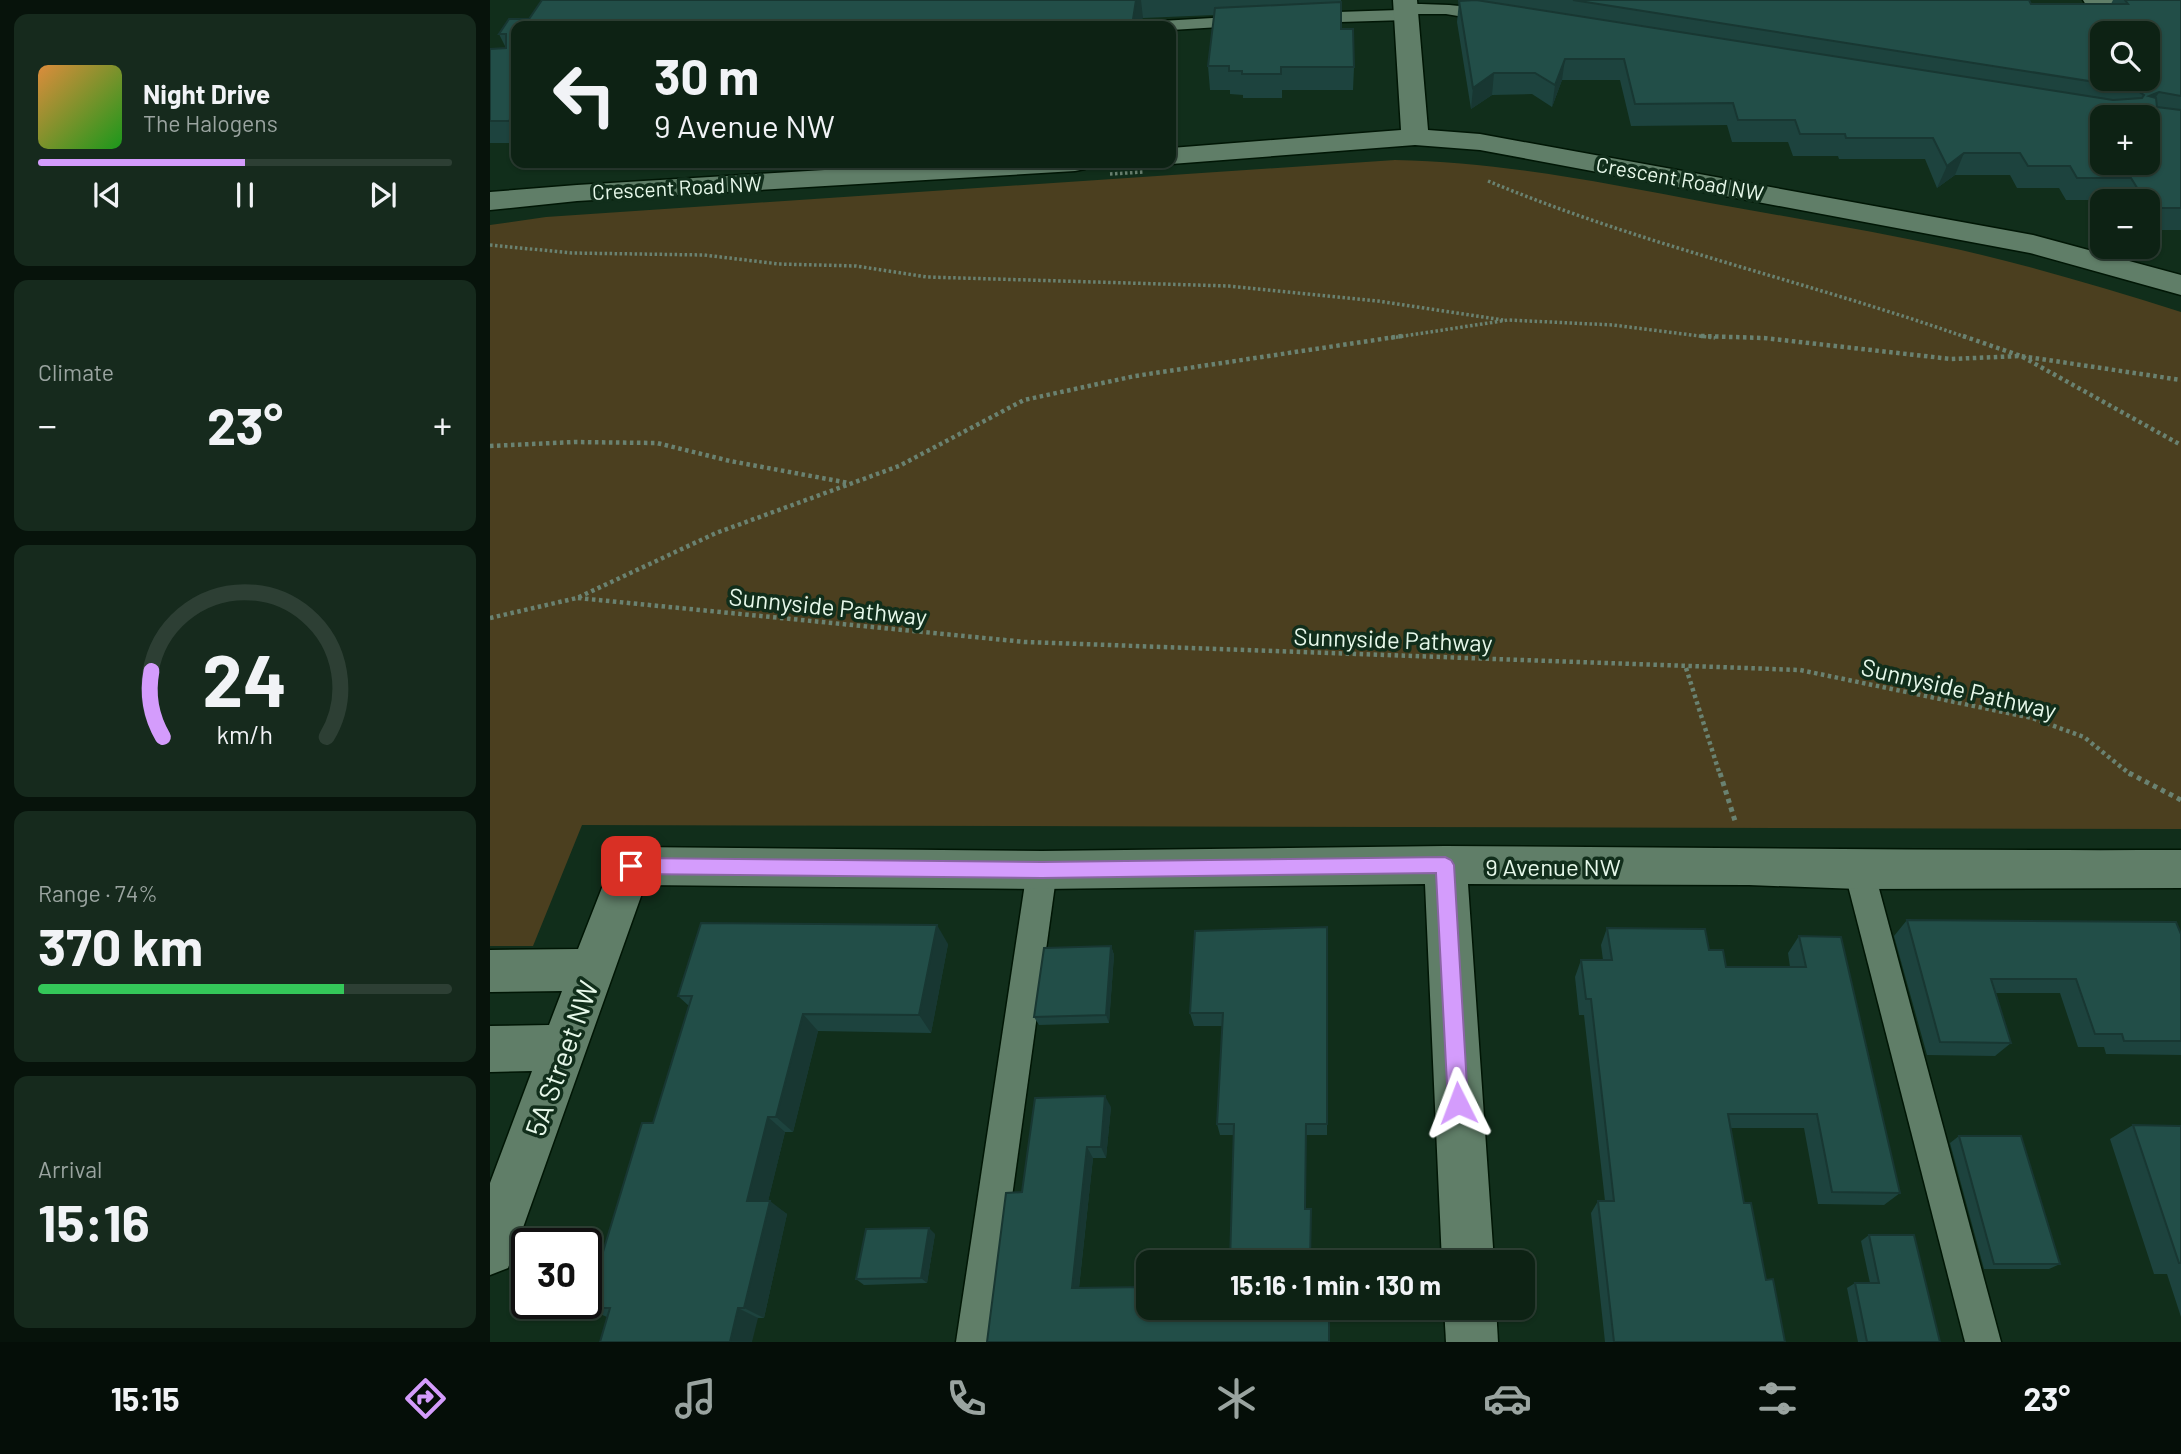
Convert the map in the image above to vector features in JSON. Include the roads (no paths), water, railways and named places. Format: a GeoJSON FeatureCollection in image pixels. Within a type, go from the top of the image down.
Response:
{"type":"FeatureCollection","features":[{"type":"Feature","properties":{"kind":"street"},"geometry":{"type":"LineString","coordinates":[[2095,0],[2181,12]]}},
{"type":"Feature","properties":{"kind":"street"},"geometry":{"type":"LineString","coordinates":[[1406,8],[1415,137]]}},
{"type":"Feature","properties":{"kind":"street","name":"Crescent Road NW"},"geometry":{"type":"LineString","coordinates":[[1176,156],[1415,137],[1480,142],[2033,243],[2181,285]]}},
{"type":"Feature","properties":{"kind":"street","name":"Crescent Road NW"},"geometry":{"type":"LineString","coordinates":[[490,201],[577,193],[992,168]]}},
{"type":"Feature","properties":{"kind":"street"},"geometry":{"type":"LineString","coordinates":[[1445,865],[1467,1250]]}},
{"type":"Feature","properties":{"kind":"street","name":"9 Avenue NW"},"geometry":{"type":"LineString","coordinates":[[631,866],[1042,870],[1445,865],[1749,866],[1859,870],[2181,869]]}},
{"type":"Feature","properties":{"kind":"street","name":"5A Street NW"},"geometry":{"type":"LineString","coordinates":[[490,1250],[631,866]]}},
{"type":"Feature","properties":{"kind":"street"},"geometry":{"type":"LineString","coordinates":[[490,971],[593,970]]}},
{"type":"Feature","properties":{"kind":"street"},"geometry":{"type":"LineString","coordinates":[[490,1049],[566,1048]]}},
{"type":"Feature","properties":{"kind":"street"},"geometry":{"type":"LineString","coordinates":[[1471,1320],[1472,1342]]}},
{"type":"Feature","properties":{"kind":"lane"},"geometry":{"type":"LineString","coordinates":[[1296,19],[1406,8],[1446,9],[1515,20]]}},
{"type":"Feature","properties":{"kind":"lane"},"geometry":{"type":"LineString","coordinates":[[1176,25],[1269,20]]}},
{"type":"Feature","properties":{"kind":"lane"},"geometry":{"type":"LineString","coordinates":[[974,1342],[1042,870]]}},
{"type":"Feature","properties":{"kind":"lane"},"geometry":{"type":"LineString","coordinates":[[1859,870],[1983,1342]]}}]}
